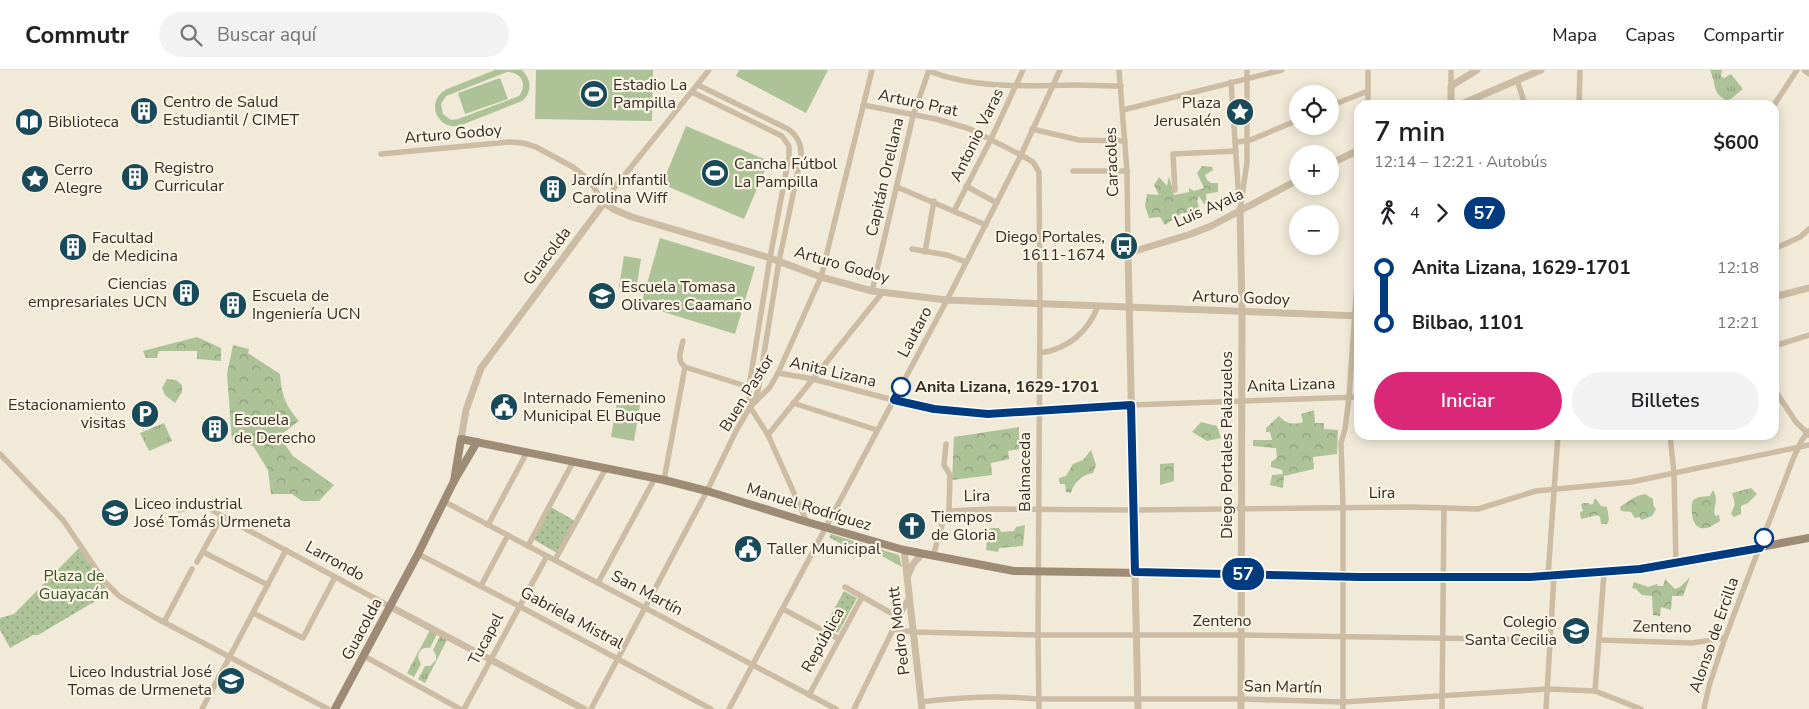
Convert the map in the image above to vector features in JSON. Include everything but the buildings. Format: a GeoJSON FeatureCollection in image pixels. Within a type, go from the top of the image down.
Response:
{"type":"FeatureCollection","features":[{"type":"Feature","properties":{"kind":"main road","name":"Manuel Rodríguez"},"geometry":{"type":"LineString","coordinates":[[461,438],[664,480],[904,550],[995,569],[1014,571],[1443,577],[1551,576],[1604,573],[1676,563],[1809,538]]}},
{"type":"Feature","properties":{"kind":"main road","name":"Guacolda"},"geometry":{"type":"LineString","coordinates":[[454,481],[461,438]]}},
{"type":"Feature","properties":{"kind":"main road","name":"Guacolda"},"geometry":{"type":"LineString","coordinates":[[335,709],[476,442]]}},
{"type":"Feature","properties":{"kind":"street","name":"Guacolda"},"geometry":{"type":"LineString","coordinates":[[461,438],[466,410],[481,368],[615,187],[709,70]]}},
{"type":"Feature","properties":{"kind":"street","name":"Buen Pastor"},"geometry":{"type":"LineString","coordinates":[[591,709],[750,407],[770,387],[778,373],[821,277],[872,70]]}},
{"type":"Feature","properties":{"kind":"street","name":"Antonio Varas"},"geometry":{"type":"LineString","coordinates":[[954,211],[991,139],[1023,70]]}},
{"type":"Feature","properties":{"kind":"street","name":"Lautaro"},"geometry":{"type":"LineString","coordinates":[[729,709],[986,225],[1060,70]]}},
{"type":"Feature","properties":{"kind":"street","name":"Caracoles"},"geometry":{"type":"LineString","coordinates":[[1119,70],[1127,170],[1128,253]]}},
{"type":"Feature","properties":{"kind":"street","name":"Diego Portales Palazuelos"},"geometry":{"type":"LineString","coordinates":[[1240,210],[1247,162],[1248,140],[1246,70]]}},
{"type":"Feature","properties":{"kind":"street"},"geometry":{"type":"LineString","coordinates":[[1123,110],[1282,70]]}},
{"type":"Feature","properties":{"kind":"street"},"geometry":{"type":"LineString","coordinates":[[1368,70],[1368,100]]}},
{"type":"Feature","properties":{"kind":"street"},"geometry":{"type":"LineString","coordinates":[[1451,70],[1451,100]]}},
{"type":"Feature","properties":{"kind":"street"},"geometry":{"type":"LineString","coordinates":[[1450,86],[1477,70]]}},
{"type":"Feature","properties":{"kind":"street"},"geometry":{"type":"LineString","coordinates":[[1471,100],[1541,70]]}},
{"type":"Feature","properties":{"kind":"street"},"geometry":{"type":"LineString","coordinates":[[1578,100],[1580,70]]}},
{"type":"Feature","properties":{"kind":"street"},"geometry":{"type":"LineString","coordinates":[[1777,100],[1797,70]]}},
{"type":"Feature","properties":{"kind":"street"},"geometry":{"type":"LineString","coordinates":[[1805,70],[1809,73]]}},
{"type":"Feature","properties":{"kind":"street"},"geometry":{"type":"LineString","coordinates":[[929,71],[956,80],[1016,85],[1121,86]]}},
{"type":"Feature","properties":{"kind":"street","name":"Capitán Orellana"},"geometry":{"type":"LineString","coordinates":[[872,291],[913,116],[929,71]]}},
{"type":"Feature","properties":{"kind":"street"},"geometry":{"type":"LineString","coordinates":[[1517,80],[1523,100]]}},
{"type":"Feature","properties":{"kind":"street","name":"Diego Portales Palazuelos"},"geometry":{"type":"LineString","coordinates":[[1231,82],[1240,210],[1242,312],[1241,709]]}},
{"type":"Feature","properties":{"kind":"street"},"geometry":{"type":"LineString","coordinates":[[698,85],[788,129],[798,139],[801,148],[801,157],[779,261],[758,391],[750,407]]}},
{"type":"Feature","properties":{"kind":"street"},"geometry":{"type":"LineString","coordinates":[[1339,102],[1368,91]]}},
{"type":"Feature","properties":{"kind":"street"},"geometry":{"type":"LineString","coordinates":[[692,92],[782,136],[790,149],[749,387],[750,407],[768,435],[807,522]]}},
{"type":"Feature","properties":{"kind":"street","name":"Arturo Prat"},"geometry":{"type":"LineString","coordinates":[[862,105],[958,125],[991,139],[1021,155]]}},
{"type":"Feature","properties":{"kind":"street"},"geometry":{"type":"LineString","coordinates":[[1235,142],[1248,140],[1289,124]]}},
{"type":"Feature","properties":{"kind":"street"},"geometry":{"type":"LineString","coordinates":[[1032,129],[1078,140],[1125,142]]}},
{"type":"Feature","properties":{"kind":"street","name":"Arturo Godoy"},"geometry":{"type":"LineString","coordinates":[[381,154],[509,142],[523,143],[546,151],[573,167],[589,180],[604,202],[632,217],[770,258],[821,277],[882,293],[947,300],[1354,316]]}},
{"type":"Feature","properties":{"kind":"street"},"geometry":{"type":"LineString","coordinates":[[1175,190],[1173,154],[1236,151]]}},
{"type":"Feature","properties":{"kind":"street"},"geometry":{"type":"LineString","coordinates":[[1339,160],[1354,152]]}},
{"type":"Feature","properties":{"kind":"street","name":"Balmaceda"},"geometry":{"type":"LineString","coordinates":[[1021,155],[1036,165],[1040,175],[1039,709]]}},
{"type":"Feature","properties":{"kind":"street"},"geometry":{"type":"LineString","coordinates":[[1073,170],[1127,170]]}},
{"type":"Feature","properties":{"kind":"street","name":"Luis Ayala"},"geometry":{"type":"LineString","coordinates":[[1128,253],[1191,234],[1289,185]]}},
{"type":"Feature","properties":{"kind":"street"},"geometry":{"type":"LineString","coordinates":[[897,186],[986,225]]}},
{"type":"Feature","properties":{"kind":"street"},"geometry":{"type":"LineString","coordinates":[[966,186],[997,203]]}},
{"type":"Feature","properties":{"kind":"street"},"geometry":{"type":"LineString","coordinates":[[926,252],[934,201]]}},
{"type":"Feature","properties":{"kind":"street"},"geometry":{"type":"LineString","coordinates":[[1779,247],[1800,237],[1809,229]]}},
{"type":"Feature","properties":{"kind":"street"},"geometry":{"type":"LineString","coordinates":[[912,249],[948,254],[966,262]]}},
{"type":"Feature","properties":{"kind":"street"},"geometry":{"type":"LineString","coordinates":[[1128,253],[1138,709]]}},
{"type":"Feature","properties":{"kind":"street"},"geometry":{"type":"LineString","coordinates":[[1779,297],[1809,288]]}},
{"type":"Feature","properties":{"kind":"street"},"geometry":{"type":"LineString","coordinates":[[768,435],[882,293]]}},
{"type":"Feature","properties":{"kind":"street"},"geometry":{"type":"LineString","coordinates":[[1040,353],[1061,348],[1073,341],[1086,329],[1098,306]]}},
{"type":"Feature","properties":{"kind":"street"},"geometry":{"type":"LineString","coordinates":[[1779,344],[1809,335]]}},
{"type":"Feature","properties":{"kind":"street"},"geometry":{"type":"LineString","coordinates":[[683,341],[679,359],[680,364],[749,387]]}},
{"type":"Feature","properties":{"kind":"street"},"geometry":{"type":"LineString","coordinates":[[1343,709],[1343,507],[1341,443],[1349,397],[1354,346]]}},
{"type":"Feature","properties":{"kind":"street"},"geometry":{"type":"LineString","coordinates":[[664,480],[685,367]]}},
{"type":"Feature","properties":{"kind":"street","name":"Anita Lizana"},"geometry":{"type":"LineString","coordinates":[[778,373],[813,379],[934,409],[970,413],[1354,397]]}},
{"type":"Feature","properties":{"kind":"street"},"geometry":{"type":"LineString","coordinates":[[1779,397],[1791,415],[1808,433]]}},
{"type":"Feature","properties":{"kind":"street"},"geometry":{"type":"LineString","coordinates":[[793,403],[877,430]]}},
{"type":"Feature","properties":{"kind":"street","name":"Alonso de Ercilla"},"geometry":{"type":"LineString","coordinates":[[1704,709],[1709,686],[1725,638],[1798,448],[1808,433]]}},
{"type":"Feature","properties":{"kind":"street"},"geometry":{"type":"LineString","coordinates":[[1546,709],[1551,640],[1551,576],[1558,440]]}},
{"type":"Feature","properties":{"kind":"street"},"geometry":{"type":"LineString","coordinates":[[1671,440],[1674,473],[1676,563]]}},
{"type":"Feature","properties":{"kind":"street","name":"Lira"},"geometry":{"type":"LineString","coordinates":[[933,556],[944,518],[949,511],[950,475],[944,465],[946,444]]}},
{"type":"Feature","properties":{"kind":"street","name":"Lira"},"geometry":{"type":"LineString","coordinates":[[949,511],[1343,507],[1482,509],[1522,494],[1554,489],[1616,484],[1809,445]]}},
{"type":"Feature","properties":{"kind":"street"},"geometry":{"type":"LineString","coordinates":[[488,524],[527,452]]}},
{"type":"Feature","properties":{"kind":"street"},"geometry":{"type":"LineString","coordinates":[[0,454],[63,520],[109,586],[119,596],[230,658],[328,709]]}},
{"type":"Feature","properties":{"kind":"street"},"geometry":{"type":"LineString","coordinates":[[528,546],[573,462]]}},
{"type":"Feature","properties":{"kind":"street"},"geometry":{"type":"LineString","coordinates":[[555,560],[606,468]]}},
{"type":"Feature","properties":{"kind":"street"},"geometry":{"type":"LineString","coordinates":[[598,583],[655,478]]}},
{"type":"Feature","properties":{"kind":"street","name":"San Martín"},"geometry":{"type":"LineString","coordinates":[[445,502],[836,709]]}},
{"type":"Feature","properties":{"kind":"street","name":"Larrondo"},"geometry":{"type":"LineString","coordinates":[[178,510],[207,504],[212,510],[222,516],[584,709]]}},
{"type":"Feature","properties":{"kind":"street"},"geometry":{"type":"LineString","coordinates":[[1442,709],[1444,508]]}},
{"type":"Feature","properties":{"kind":"street"},"geometry":{"type":"LineString","coordinates":[[197,562],[222,516]]}},
{"type":"Feature","properties":{"kind":"street"},"geometry":{"type":"LineString","coordinates":[[481,586],[508,535]]}},
{"type":"Feature","properties":{"kind":"street"},"geometry":{"type":"LineString","coordinates":[[202,709],[286,550]]}},
{"type":"Feature","properties":{"kind":"street","name":"Pedro Montt"},"geometry":{"type":"LineString","coordinates":[[904,550],[921,705]]}},
{"type":"Feature","properties":{"kind":"street"},"geometry":{"type":"LineString","coordinates":[[203,552],[268,586]]}},
{"type":"Feature","properties":{"kind":"street","name":"Gabriela Mistral"},"geometry":{"type":"LineString","coordinates":[[418,554],[712,709]]}},
{"type":"Feature","properties":{"kind":"street"},"geometry":{"type":"LineString","coordinates":[[907,578],[913,564],[922,554]]}},
{"type":"Feature","properties":{"kind":"street","name":"Tucapel"},"geometry":{"type":"LineString","coordinates":[[462,709],[546,556]]}},
{"type":"Feature","properties":{"kind":"street"},"geometry":{"type":"LineString","coordinates":[[164,622],[192,569]]}},
{"type":"Feature","properties":{"kind":"street"},"geometry":{"type":"LineString","coordinates":[[1595,691],[1604,573]]}},
{"type":"Feature","properties":{"kind":"street"},"geometry":{"type":"LineString","coordinates":[[253,613],[303,638],[335,577]]}},
{"type":"Feature","properties":{"kind":"street"},"geometry":{"type":"LineString","coordinates":[[845,588],[900,618]]}},
{"type":"Feature","properties":{"kind":"street","name":"República"},"geometry":{"type":"LineString","coordinates":[[809,695],[862,597]]}},
{"type":"Feature","properties":{"kind":"street"},"geometry":{"type":"LineString","coordinates":[[854,709],[909,597]]}},
{"type":"Feature","properties":{"kind":"street"},"geometry":{"type":"LineString","coordinates":[[783,609],[839,639]]}},
{"type":"Feature","properties":{"kind":"street","name":"Zenteno"},"geometry":{"type":"LineString","coordinates":[[894,629],[913,632],[1038,635],[1241,635],[1551,640]]}},
{"type":"Feature","properties":{"kind":"street","name":"Zenteno"},"geometry":{"type":"LineString","coordinates":[[1599,640],[1692,642],[1725,638]]}},
{"type":"Feature","properties":{"kind":"street"},"geometry":{"type":"LineString","coordinates":[[364,656],[462,709]]}},
{"type":"Feature","properties":{"kind":"street","name":"San Martín"},"geometry":{"type":"LineString","coordinates":[[921,705],[962,697],[997,696],[1039,699],[1241,699],[1343,702],[1548,690],[1595,691],[1641,709]]}},
{"type":"Feature","properties":{"kind":"green space"},"geometry":{"type":"Polygon","coordinates":[[[495,70],[522,70],[528,78],[530,86],[528,94],[522,101],[459,126],[451,126],[444,123],[436,113],[436,100],[447,89],[495,70]],[[507,72],[446,96],[441,104],[443,114],[451,120],[458,119],[519,96],[522,92],[523,83],[519,76],[507,72]]]}},
{"type":"Feature","properties":{"kind":"green space","name":"Estadio La Pampilla"},"geometry":{"type":"Polygon","coordinates":[[[536,70],[653,70],[652,121],[535,119],[536,70]]]}},
{"type":"Feature","properties":{"kind":"green space","name":"Cancha Fútbol La Pampilla"},"geometry":{"type":"Polygon","coordinates":[[[739,70],[828,70],[806,113],[736,76],[739,70]]]}},
{"type":"Feature","properties":{"kind":"green space"},"geometry":{"type":"Polygon","coordinates":[[[1710,70],[1722,70],[1721,76],[1724,78],[1731,74],[1743,89],[1729,100],[1726,100],[1717,92],[1710,70]]]}},
{"type":"Feature","properties":{"kind":"green space"},"geometry":{"type":"Polygon","coordinates":[[[500,78],[508,99],[465,114],[458,93],[500,78]]]}},
{"type":"Feature","properties":{"kind":"green space","name":"Cancha Fútbol La Pampilla"},"geometry":{"type":"Polygon","coordinates":[[[686,126],[769,161],[744,219],[662,184],[686,126]]]}},
{"type":"Feature","properties":{"kind":"green space"},"geometry":{"type":"Polygon","coordinates":[[[1202,166],[1212,167],[1213,170],[1205,175],[1211,183],[1218,183],[1218,192],[1206,194],[1207,203],[1204,204],[1199,196],[1197,201],[1199,207],[1193,213],[1182,213],[1165,225],[1160,217],[1149,218],[1145,206],[1147,194],[1159,195],[1154,185],[1159,177],[1167,186],[1169,176],[1174,195],[1189,192],[1189,188],[1194,191],[1204,188],[1197,173],[1202,166]]]}},
{"type":"Feature","properties":{"kind":"green space"},"geometry":{"type":"Polygon","coordinates":[[[660,238],[755,267],[735,334],[641,305],[660,238]]]}},
{"type":"Feature","properties":{"kind":"green space"},"geometry":{"type":"Polygon","coordinates":[[[624,256],[641,259],[636,290],[619,287],[624,256]]]}},
{"type":"Feature","properties":{"kind":"green space"},"geometry":{"type":"Polygon","coordinates":[[[197,337],[221,348],[221,361],[197,359],[197,351],[159,351],[157,358],[146,358],[143,351],[197,337]]]}},
{"type":"Feature","properties":{"kind":"green space"},"geometry":{"type":"Polygon","coordinates":[[[233,345],[249,349],[248,353],[280,374],[285,400],[299,421],[279,436],[293,456],[334,485],[319,501],[302,501],[292,494],[271,494],[268,470],[253,446],[232,441],[227,374],[233,345]]]}},
{"type":"Feature","properties":{"kind":"green space"},"geometry":{"type":"Polygon","coordinates":[[[167,379],[176,380],[182,385],[182,392],[175,403],[165,395],[162,388],[167,379]]]}},
{"type":"Feature","properties":{"kind":"green space"},"geometry":{"type":"Polygon","coordinates":[[[617,401],[640,405],[634,441],[611,437],[617,401]]]}},
{"type":"Feature","properties":{"kind":"green space"},"geometry":{"type":"Polygon","coordinates":[[[1314,410],[1315,423],[1324,423],[1324,429],[1338,430],[1337,454],[1313,457],[1314,469],[1284,476],[1283,488],[1270,485],[1272,475],[1283,474],[1282,470],[1271,467],[1271,462],[1277,458],[1276,448],[1253,446],[1253,440],[1272,440],[1270,432],[1266,432],[1266,428],[1279,416],[1287,422],[1299,423],[1303,422],[1301,414],[1314,410]]]}},
{"type":"Feature","properties":{"kind":"green space"},"geometry":{"type":"Polygon","coordinates":[[[1201,422],[1217,426],[1221,438],[1207,441],[1192,432],[1201,422]]]}},
{"type":"Feature","properties":{"kind":"green space"},"geometry":{"type":"Polygon","coordinates":[[[164,423],[172,441],[149,451],[140,433],[164,423]]]}},
{"type":"Feature","properties":{"kind":"green space"},"geometry":{"type":"Polygon","coordinates":[[[1019,427],[1019,449],[1008,451],[1009,459],[991,463],[992,475],[952,480],[954,437],[1019,427]]]}},
{"type":"Feature","properties":{"kind":"green space"},"geometry":{"type":"Polygon","coordinates":[[[1091,450],[1096,465],[1093,473],[1079,480],[1071,493],[1066,492],[1065,484],[1060,484],[1059,478],[1066,476],[1073,464],[1083,460],[1091,450]]]}},
{"type":"Feature","properties":{"kind":"green space"},"geometry":{"type":"Polygon","coordinates":[[[1174,463],[1174,481],[1160,485],[1160,464],[1174,463]]]}},
{"type":"Feature","properties":{"kind":"green space"},"geometry":{"type":"Polygon","coordinates":[[[1751,488],[1757,494],[1748,503],[1741,506],[1741,514],[1734,517],[1731,514],[1735,504],[1732,493],[1751,488]]]}},
{"type":"Feature","properties":{"kind":"green space"},"geometry":{"type":"Polygon","coordinates":[[[1713,490],[1716,498],[1715,516],[1719,515],[1720,521],[1709,527],[1701,528],[1697,526],[1693,518],[1693,500],[1699,497],[1710,496],[1713,490]]]}},
{"type":"Feature","properties":{"kind":"green space"},"geometry":{"type":"Polygon","coordinates":[[[1645,494],[1653,499],[1653,505],[1656,509],[1652,516],[1642,520],[1639,517],[1635,518],[1631,512],[1621,511],[1620,507],[1635,497],[1645,494]]]}},
{"type":"Feature","properties":{"kind":"green space"},"geometry":{"type":"Polygon","coordinates":[[[1594,499],[1601,506],[1607,507],[1609,520],[1607,524],[1601,524],[1600,517],[1597,515],[1581,519],[1580,512],[1583,511],[1581,505],[1583,503],[1593,504],[1594,499]]]}},
{"type":"Feature","properties":{"kind":"green space"},"geometry":{"type":"Polygon","coordinates":[[[551,507],[575,521],[557,553],[533,539],[551,507]]]}},
{"type":"Feature","properties":{"kind":"green space"},"geometry":{"type":"Polygon","coordinates":[[[1025,525],[1023,546],[999,548],[998,552],[986,550],[988,530],[991,528],[999,528],[1001,532],[1014,531],[1016,527],[1025,525]]]}},
{"type":"Feature","properties":{"kind":"green space"},"geometry":{"type":"Polygon","coordinates":[[[831,534],[899,555],[902,567],[867,548],[862,556],[829,537],[831,534]]]}},
{"type":"Feature","properties":{"kind":"green space","name":"Plaza de Guayacán"},"geometry":{"type":"Polygon","coordinates":[[[79,548],[109,593],[38,635],[33,635],[10,648],[0,630],[0,618],[14,614],[79,548]]]}},
{"type":"Feature","properties":{"kind":"green space"},"geometry":{"type":"Polygon","coordinates":[[[1690,577],[1683,596],[1672,596],[1671,610],[1661,607],[1660,616],[1653,615],[1652,596],[1642,595],[1632,588],[1634,582],[1648,587],[1657,584],[1658,586],[1663,586],[1665,579],[1675,589],[1680,587],[1690,577]]]}},
{"type":"Feature","properties":{"kind":"green space"},"geometry":{"type":"Polygon","coordinates":[[[844,591],[857,598],[838,633],[825,626],[844,591]]]}},
{"type":"Feature","properties":{"kind":"green space"},"geometry":{"type":"Polygon","coordinates":[[[430,630],[437,634],[430,648],[419,652],[418,657],[421,664],[414,677],[407,673],[430,630]]]}},
{"type":"Feature","properties":{"kind":"green space"},"geometry":{"type":"Polygon","coordinates":[[[440,636],[447,640],[425,683],[418,679],[425,666],[430,666],[436,660],[433,650],[440,636]]]}},
{"type":"Feature","properties":{"kind":"bus line","name":"57"},"geometry":{"type":"LineString","coordinates":[[901,387],[894,400],[952,412],[988,414],[1131,405],[1135,572],[1360,577],[1530,577],[1640,569],[1760,548],[1764,538]]}},
{"type":"Feature","properties":{"kind":"place","name":"Estadio La Pampilla"},"geometry":{"type":"Point","coordinates":[594,94]}},
{"type":"Feature","properties":{"kind":"place","name":"Centro de Salud Estudiantil / CIMET"},"geometry":{"type":"Point","coordinates":[144,111]}},
{"type":"Feature","properties":{"kind":"place","name":"Plaza Jerusalén"},"geometry":{"type":"Point","coordinates":[1240,112]}},
{"type":"Feature","properties":{"kind":"place","name":"Biblioteca"},"geometry":{"type":"Point","coordinates":[29,122]}},
{"type":"Feature","properties":{"kind":"place","name":"Cancha Fútbol La Pampilla"},"geometry":{"type":"Point","coordinates":[715,173]}},
{"type":"Feature","properties":{"kind":"place","name":"Registro Curricular"},"geometry":{"type":"Point","coordinates":[135,177]}},
{"type":"Feature","properties":{"kind":"place","name":"Cerro Alegre"},"geometry":{"type":"Point","coordinates":[35,179]}},
{"type":"Feature","properties":{"kind":"place","name":"Jardín Infantil Carolina Wiff"},"geometry":{"type":"Point","coordinates":[553,189]}},
{"type":"Feature","properties":{"kind":"place","name":"Diego Portales, 1611-1674"},"geometry":{"type":"Point","coordinates":[1124,246]}},
{"type":"Feature","properties":{"kind":"place","name":"Facultad de Medicina"},"geometry":{"type":"Point","coordinates":[73,247]}},
{"type":"Feature","properties":{"kind":"place","name":"Ciencias empresariales UCN"},"geometry":{"type":"Point","coordinates":[186,293]}},
{"type":"Feature","properties":{"kind":"place","name":"Escuela Tomasa Olivares Caamaño"},"geometry":{"type":"Point","coordinates":[602,296]}},
{"type":"Feature","properties":{"kind":"place","name":"Escuela de Ingeniería UCN"},"geometry":{"type":"Point","coordinates":[233,305]}},
{"type":"Feature","properties":{"kind":"place","name":"Anita Lizana, 1629-1701"},"geometry":{"type":"Point","coordinates":[901,387]}},
{"type":"Feature","properties":{"kind":"place","name":"Internado Femenino Municipal El Buque"},"geometry":{"type":"Point","coordinates":[504,407]}},
{"type":"Feature","properties":{"kind":"place","name":"Estacionamiento visitas"},"geometry":{"type":"Point","coordinates":[145,414]}},
{"type":"Feature","properties":{"kind":"place","name":"Escuela de Derecho"},"geometry":{"type":"Point","coordinates":[215,429]}},
{"type":"Feature","properties":{"kind":"place","name":"Liceo industrial José Tomás Urmeneta"},"geometry":{"type":"Point","coordinates":[115,513]}},
{"type":"Feature","properties":{"kind":"place","name":"Tiempos de Gloria"},"geometry":{"type":"Point","coordinates":[912,526]}},
{"type":"Feature","properties":{"kind":"place","name":"Taller Municipal"},"geometry":{"type":"Point","coordinates":[748,549]}},
{"type":"Feature","properties":{"kind":"place","name":"Colegio Santa Cecilia"},"geometry":{"type":"Point","coordinates":[1576,631]}},
{"type":"Feature","properties":{"kind":"place","name":"Liceo Industrial José Tomas de Urmeneta"},"geometry":{"type":"Point","coordinates":[231,681]}}]}
